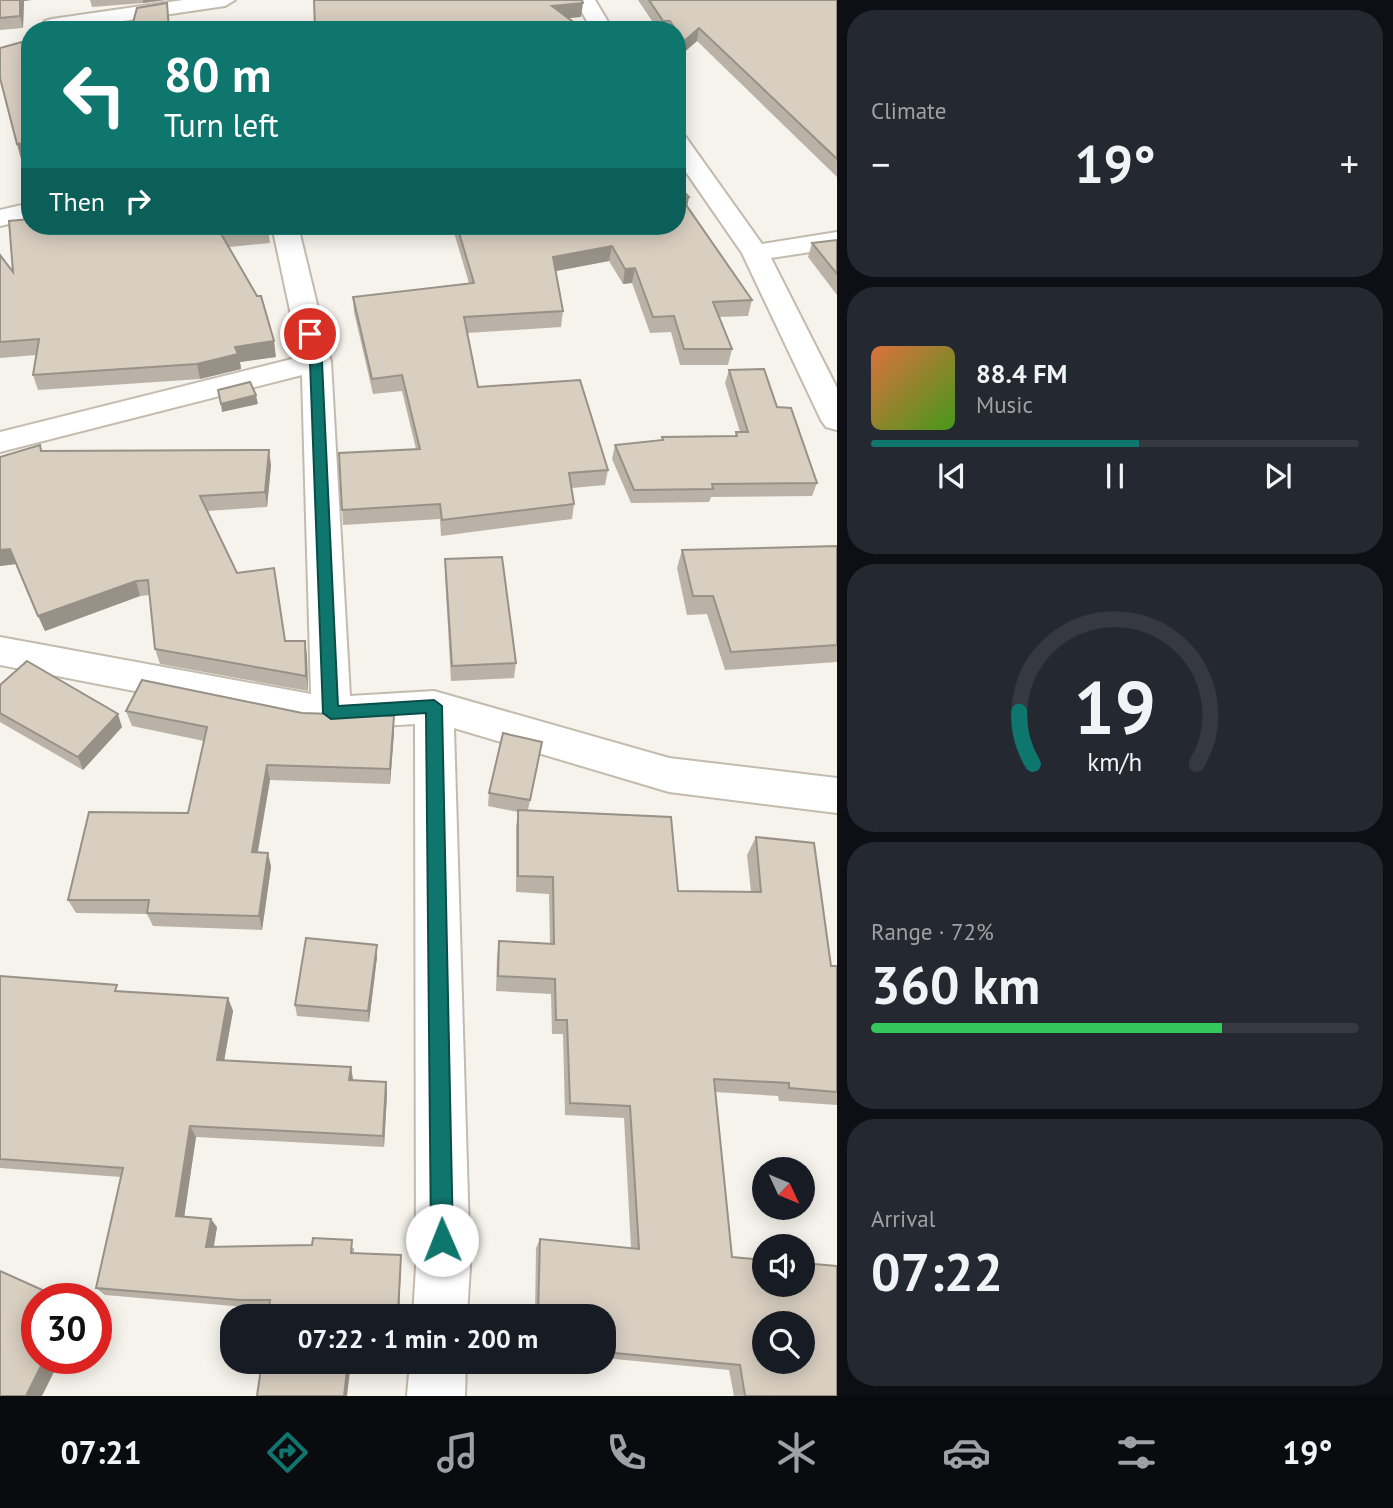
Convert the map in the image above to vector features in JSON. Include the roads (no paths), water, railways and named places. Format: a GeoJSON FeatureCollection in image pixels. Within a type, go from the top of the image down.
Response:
{"type":"FeatureCollection","features":[{"type":"Feature","properties":{"kind":"street"},"geometry":{"type":"LineString","coordinates":[[42,21],[47,0]]}},
{"type":"Feature","properties":{"kind":"street"},"geometry":{"type":"LineString","coordinates":[[110,21],[225,0]]}},
{"type":"Feature","properties":{"kind":"street"},"geometry":{"type":"LineString","coordinates":[[585,0],[598,21]]}},
{"type":"Feature","properties":{"kind":"street"},"geometry":{"type":"LineString","coordinates":[[686,154],[755,253],[836,420]]}},
{"type":"Feature","properties":{"kind":"street"},"geometry":{"type":"LineString","coordinates":[[0,218],[21,213]]}},
{"type":"Feature","properties":{"kind":"street"},"geometry":{"type":"LineString","coordinates":[[287,235],[316,362],[331,713]]}},
{"type":"Feature","properties":{"kind":"street"},"geometry":{"type":"LineString","coordinates":[[755,253],[836,240]]}},
{"type":"Feature","properties":{"kind":"street"},"geometry":{"type":"LineString","coordinates":[[0,442],[316,362]]}},
{"type":"Feature","properties":{"kind":"street"},"geometry":{"type":"LineString","coordinates":[[0,651],[331,713],[434,706],[670,775],[836,796]]}},
{"type":"Feature","properties":{"kind":"street"},"geometry":{"type":"LineString","coordinates":[[434,706],[443,1267],[441,1304]]}},
{"type":"Feature","properties":{"kind":"street"},"geometry":{"type":"LineString","coordinates":[[436,1396],[437,1374]]}}]}
